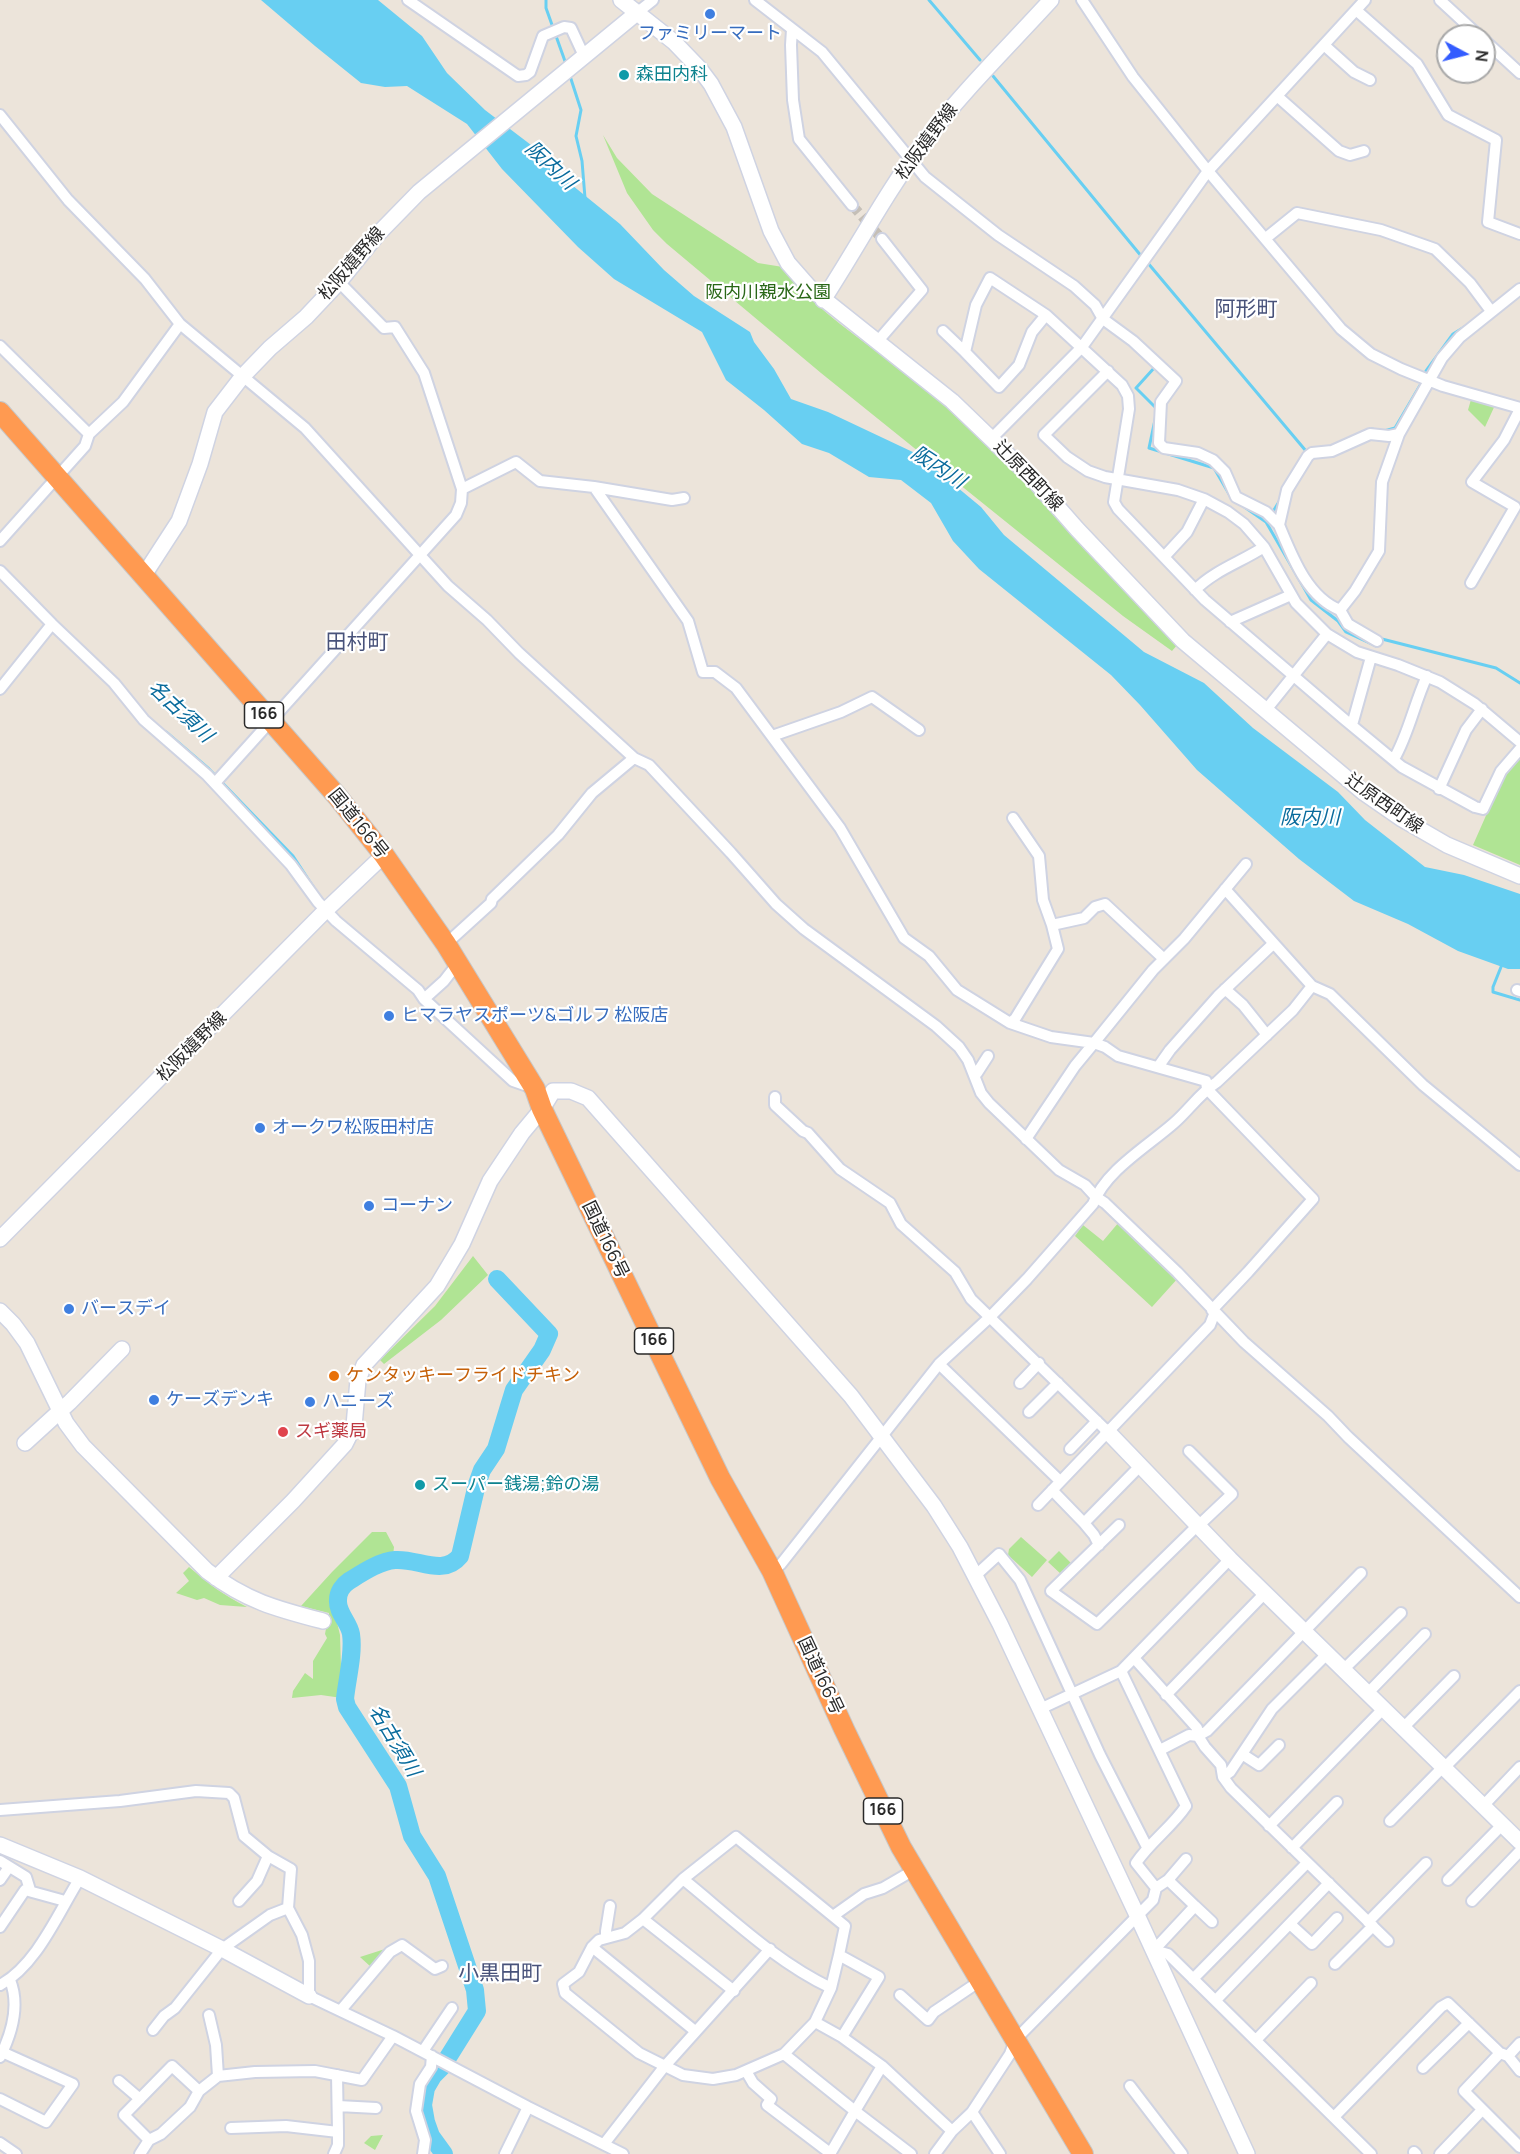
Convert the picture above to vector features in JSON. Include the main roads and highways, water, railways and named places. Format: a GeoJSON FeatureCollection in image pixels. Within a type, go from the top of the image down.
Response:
{"type":"FeatureCollection","features":[{"type":"Feature","properties":{"kind":"highway","name":"国道166号"},"geometry":{"type":"LineString","coordinates":[[0,412],[337,796],[384,855],[458,963],[535,1089],[542,1109],[720,1478],[772,1571],[865,1774],[914,1870],[1083,2154]]}},
{"type":"Feature","properties":{"kind":"water","name":"阪内川"},"geometry":{"type":"Polygon","coordinates":[[[261,0],[378,0],[422,36],[447,73],[485,110],[539,151],[567,181],[620,224],[664,270],[694,296],[750,332],[754,342],[774,369],[791,399],[828,412],[917,454],[981,507],[1004,535],[1144,652],[1204,683],[1253,728],[1338,792],[1365,820],[1425,867],[1464,875],[1520,894],[1520,969],[1508,969],[1458,951],[1408,924],[1354,901],[1299,859],[1197,770],[1111,675],[979,569],[953,541],[931,503],[901,480],[869,477],[829,453],[802,444],[726,380],[702,332],[614,279],[578,247],[502,169],[467,124],[407,86],[385,87],[361,83],[261,0]]]}},
{"type":"Feature","properties":{"kind":"waterway"},"geometry":{"type":"LineString","coordinates":[[546,0],[546,8],[566,64]]}},
{"type":"Feature","properties":{"kind":"waterway"},"geometry":{"type":"LineString","coordinates":[[929,0],[980,60]]}},
{"type":"Feature","properties":{"kind":"waterway"},"geometry":{"type":"LineString","coordinates":[[570,76],[581,110],[576,136],[582,161],[585,198]]}},
{"type":"Feature","properties":{"kind":"waterway"},"geometry":{"type":"LineString","coordinates":[[993,76],[1142,257]]}},
{"type":"Feature","properties":{"kind":"waterway"},"geometry":{"type":"LineString","coordinates":[[1147,262],[1306,451]]}},
{"type":"Feature","properties":{"kind":"waterway"},"geometry":{"type":"LineString","coordinates":[[1426,371],[1453,334],[1466,326]]}},
{"type":"Feature","properties":{"kind":"waterway"},"geometry":{"type":"LineString","coordinates":[[1155,367],[1136,388],[1157,409]]}},
{"type":"Feature","properties":{"kind":"waterway"},"geometry":{"type":"LineString","coordinates":[[1384,431],[1395,428],[1422,382]]}},
{"type":"Feature","properties":{"kind":"waterway"},"geometry":{"type":"LineString","coordinates":[[1156,415],[1149,448],[1214,468],[1232,499]]}},
{"type":"Feature","properties":{"kind":"waterway"},"geometry":{"type":"LineString","coordinates":[[1358,434],[1371,429],[1377,430]]}},
{"type":"Feature","properties":{"kind":"waterway"},"geometry":{"type":"LineString","coordinates":[[1271,515],[1280,500]]}},
{"type":"Feature","properties":{"kind":"waterway"},"geometry":{"type":"LineString","coordinates":[[1243,506],[1266,522],[1311,600],[1338,621],[1346,632],[1376,646],[1382,639],[1496,668],[1520,683]]}},
{"type":"Feature","properties":{"kind":"waterway","name":"名古須川"},"geometry":{"type":"LineString","coordinates":[[166,732],[209,769],[293,856],[314,888]]}},
{"type":"Feature","properties":{"kind":"waterway"},"geometry":{"type":"LineString","coordinates":[[1501,967],[1493,992],[1520,1000]]}},
{"type":"Feature","properties":{"kind":"waterway","name":"名古須川"},"geometry":{"type":"LineString","coordinates":[[444,2154],[431,2136],[426,2122],[423,2105],[426,2088],[477,2011],[475,1990],[437,1876],[412,1836],[398,1786],[347,1707],[345,1699],[352,1642],[350,1630],[339,1609],[338,1600],[340,1592],[347,1583],[383,1563],[404,1560],[438,1566],[453,1562],[460,1556],[477,1484],[482,1470],[496,1449],[514,1390],[542,1350],[549,1334],[497,1279]]}},
{"type":"Feature","properties":{"kind":"tunnel"},"geometry":{"type":"LineString","coordinates":[[852,205],[882,239]]}},
{"type":"Feature","properties":{"kind":"place","name":"ファミリーマート"},"geometry":{"type":"Point","coordinates":[710,14]}},
{"type":"Feature","properties":{"kind":"place","name":"森田内科"},"geometry":{"type":"Point","coordinates":[624,75]}},
{"type":"Feature","properties":{"kind":"place","name":"ヒマラヤスポーツ&ゴルフ 松阪店"},"geometry":{"type":"Point","coordinates":[389,1016]}},
{"type":"Feature","properties":{"kind":"place","name":"オークワ松阪田村店"},"geometry":{"type":"Point","coordinates":[260,1128]}},
{"type":"Feature","properties":{"kind":"place","name":"コーナン"},"geometry":{"type":"Point","coordinates":[369,1206]}},
{"type":"Feature","properties":{"kind":"place","name":"バースデイ"},"geometry":{"type":"Point","coordinates":[69,1309]}},
{"type":"Feature","properties":{"kind":"place","name":"ケンタッキーフライドチキン"},"geometry":{"type":"Point","coordinates":[334,1376]}},
{"type":"Feature","properties":{"kind":"place","name":"ケーズデンキ"},"geometry":{"type":"Point","coordinates":[154,1400]}},
{"type":"Feature","properties":{"kind":"place","name":"ハニーズ"},"geometry":{"type":"Point","coordinates":[310,1402]}},
{"type":"Feature","properties":{"kind":"place","name":"スギ薬局"},"geometry":{"type":"Point","coordinates":[283,1432]}},
{"type":"Feature","properties":{"kind":"place","name":"スーパー銭湯;鈴の湯"},"geometry":{"type":"Point","coordinates":[420,1485]}},
{"type":"Feature","properties":{"kind":"district","name":"阿形町"},"geometry":{"type":"Point","coordinates":[1246,310]}},
{"type":"Feature","properties":{"kind":"district","name":"田村町"},"geometry":{"type":"Point","coordinates":[357,643]}},
{"type":"Feature","properties":{"kind":"district","name":"小黒田町"},"geometry":{"type":"Point","coordinates":[500,1974]}},
{"type":"Feature","properties":{"kind":"park label","name":"阪内川親水公園"},"geometry":{"type":"Point","coordinates":[768,293]}}]}
